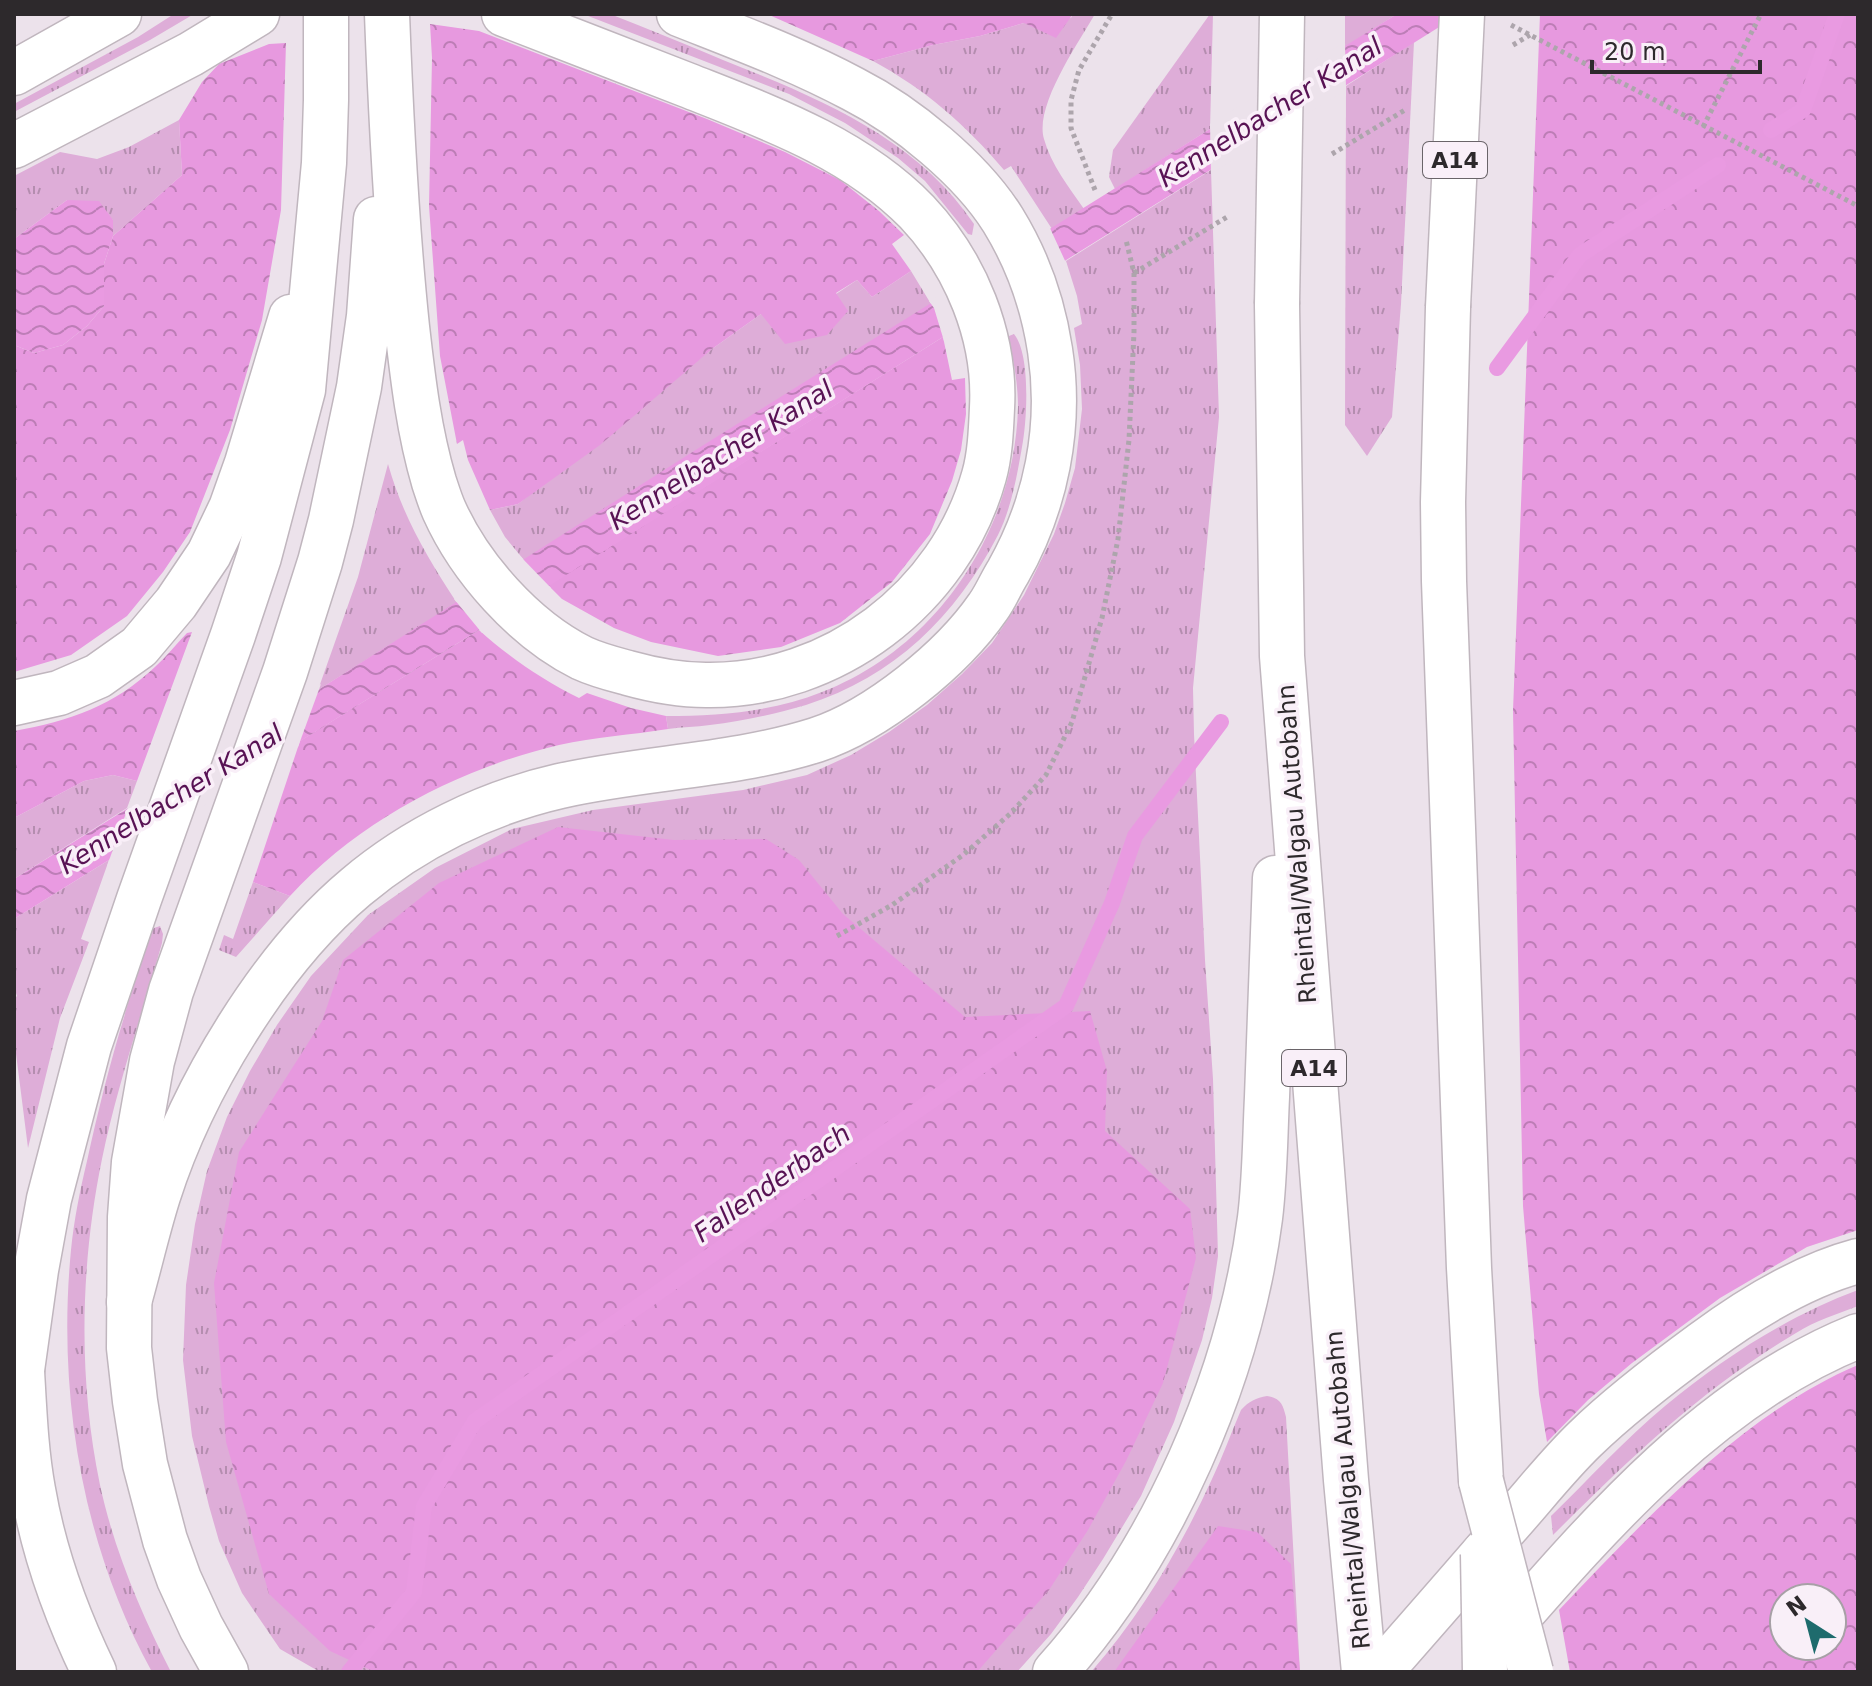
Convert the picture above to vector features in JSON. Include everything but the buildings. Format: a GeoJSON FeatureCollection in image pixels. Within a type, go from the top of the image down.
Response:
{"type":"FeatureCollection","features":[{"type":"Feature","properties":{"kind":"highway"},"geometry":{"type":"LineString","coordinates":[[14,73],[119,14]]}},
{"type":"Feature","properties":{"kind":"highway"},"geometry":{"type":"LineString","coordinates":[[14,146],[191,54],[257,14]]}},
{"type":"Feature","properties":{"kind":"highway"},"geometry":{"type":"LineString","coordinates":[[22,1370],[49,1199],[89,1046],[259,557],[303,390],[324,163],[326,14]]}},
{"type":"Feature","properties":{"kind":"highway"},"geometry":{"type":"LineString","coordinates":[[387,14],[398,237],[414,394],[428,462],[443,508],[463,544],[513,608],[535,627],[581,657],[606,667],[647,678],[706,685],[741,683],[820,663],[858,643],[914,597],[956,542],[973,508],[985,474],[993,398],[992,369],[980,318],[966,282],[918,213],[877,177],[826,144],[766,116],[504,14]]}},
{"type":"Feature","properties":{"kind":"highway"},"geometry":{"type":"LineString","coordinates":[[129,1302],[159,1194],[181,1136],[212,1072],[275,973],[314,926],[355,887],[433,834],[506,801],[560,786],[753,755],[821,738],[858,722],[898,696],[944,658],[987,608],[1023,547],[1044,489],[1053,435],[1054,377],[1043,313],[1034,284],[1001,217],[976,185],[913,127],[858,91],[798,61],[679,14]]}},
{"type":"Feature","properties":{"kind":"highway","name":"Rheintal/Walgau Autobahn"},"geometry":{"type":"LineString","coordinates":[[1282,14],[1277,304],[1282,656],[1346,1480],[1364,1672]]}},
{"type":"Feature","properties":{"kind":"highway","name":"A14"},"geometry":{"type":"LineString","coordinates":[[1482,18],[1448,307],[1443,502],[1469,1268],[1481,1481],[1485,1672]]}},
{"type":"Feature","properties":{"kind":"highway"},"geometry":{"type":"LineString","coordinates":[[226,1672],[179,1579],[145,1464],[129,1348],[130,1217],[134,1162],[152,1061],[171,991],[285,672],[320,562],[338,490],[359,387],[369,316],[373,250],[390,105]]}},
{"type":"Feature","properties":{"kind":"highway"},"geometry":{"type":"LineString","coordinates":[[14,703],[59,693],[98,676],[139,647],[176,603],[209,554],[231,508],[247,463],[319,227]]}},
{"type":"Feature","properties":{"kind":"highway"},"geometry":{"type":"LineString","coordinates":[[1055,1672],[1114,1596],[1171,1499],[1221,1384],[1251,1273],[1260,1217],[1264,1161],[1282,656]]}},
{"type":"Feature","properties":{"kind":"highway"},"geometry":{"type":"LineString","coordinates":[[1380,1672],[1554,1471],[1623,1406],[1727,1325],[1811,1278],[1858,1261]]}},
{"type":"Feature","properties":{"kind":"highway"},"geometry":{"type":"LineString","coordinates":[[14,1284],[33,1491],[48,1557],[71,1625],[94,1672]]}},
{"type":"Feature","properties":{"kind":"highway"},"geometry":{"type":"LineString","coordinates":[[1471,1672],[1580,1546],[1697,1436],[1765,1385],[1858,1336]]}},
{"type":"Feature","properties":{"kind":"highway"},"geometry":{"type":"LineString","coordinates":[[1481,1481],[1531,1672]]}},
{"type":"Feature","properties":{"kind":"path"},"geometry":{"type":"LineString","coordinates":[[1095,190],[1071,128],[1071,100],[1079,70],[1112,14]]}},
{"type":"Feature","properties":{"kind":"path"},"geometry":{"type":"LineString","coordinates":[[1703,127],[1761,14]]}},
{"type":"Feature","properties":{"kind":"path"},"geometry":{"type":"LineString","coordinates":[[1482,18],[1858,206]]}},
{"type":"Feature","properties":{"kind":"path"},"geometry":{"type":"LineString","coordinates":[[837,936],[892,905],[963,855],[1010,814],[1046,775],[1072,722],[1102,618],[1118,539],[1125,483],[1134,273],[1126,240]]}},
{"type":"Feature","properties":{"kind":"green space"},"geometry":{"type":"Polygon","coordinates":[[[174,14],[194,14],[14,112],[14,104],[174,14]]]}},
{"type":"Feature","properties":{"kind":"green space"},"geometry":{"type":"Polygon","coordinates":[[[583,14],[610,14],[793,89],[862,123],[923,167],[950,193],[974,224],[972,235],[925,181],[898,158],[845,123],[789,94],[583,14]]]}},
{"type":"Feature","properties":{"kind":"green space"},"geometry":{"type":"Polygon","coordinates":[[[767,14],[1073,14],[1056,38],[1024,23],[873,61],[767,14]]]}},
{"type":"Feature","properties":{"kind":"green space"},"geometry":{"type":"Polygon","coordinates":[[[1073,14],[1095,14],[1052,92],[1043,125],[1051,158],[1084,209],[1052,229],[1011,166],[1004,170],[944,109],[873,61],[1024,23],[1071,18],[1073,14]]]}},
{"type":"Feature","properties":{"kind":"green space"},"geometry":{"type":"Polygon","coordinates":[[[1210,14],[1213,14],[1210,129],[1115,189],[1109,177],[1113,150],[1210,14]]]}},
{"type":"Feature","properties":{"kind":"green space"},"geometry":{"type":"Polygon","coordinates":[[[1345,14],[1397,14],[1345,47],[1345,14]]]}},
{"type":"Feature","properties":{"kind":"green space"},"geometry":{"type":"Polygon","coordinates":[[[1540,14],[1858,14],[1858,1230],[1807,1247],[1720,1298],[1632,1363],[1588,1400],[1547,1442],[1539,1394],[1523,1206],[1513,711],[1540,14]]]}},
{"type":"Feature","properties":{"kind":"green space"},"geometry":{"type":"Polygon","coordinates":[[[430,24],[479,31],[707,119],[785,152],[840,180],[904,235],[892,244],[911,271],[872,297],[857,280],[836,293],[848,311],[827,335],[785,344],[761,314],[712,349],[600,445],[518,504],[490,510],[468,460],[463,440],[457,444],[440,356],[429,206],[430,24]]]}},
{"type":"Feature","properties":{"kind":"green space"},"geometry":{"type":"Polygon","coordinates":[[[1414,42],[1392,417],[1367,456],[1345,425],[1346,86],[1414,42]]]}},
{"type":"Feature","properties":{"kind":"green space"},"geometry":{"type":"Polygon","coordinates":[[[286,43],[281,210],[262,320],[230,430],[190,532],[127,616],[71,655],[14,672],[14,345],[34,353],[63,345],[87,326],[104,306],[104,264],[113,236],[182,175],[179,120],[202,82],[219,64],[269,44],[286,43]]]}},
{"type":"Feature","properties":{"kind":"green space"},"geometry":{"type":"Polygon","coordinates":[[[179,120],[182,175],[113,236],[113,220],[67,200],[14,239],[14,176],[60,152],[97,159],[129,147],[179,120]]]}},
{"type":"Feature","properties":{"kind":"green space"},"geometry":{"type":"Polygon","coordinates":[[[1211,170],[1219,417],[1193,688],[1213,1079],[1218,1256],[1202,1340],[1174,1422],[1141,1496],[1103,1559],[1051,1634],[1017,1672],[320,1672],[280,1649],[242,1593],[219,1541],[192,1436],[183,1360],[186,1285],[207,1171],[227,1117],[277,1025],[311,976],[368,915],[435,868],[512,829],[593,810],[743,790],[807,775],[851,755],[889,732],[927,705],[962,674],[992,643],[1024,595],[1054,534],[1075,468],[1082,409],[1074,328],[1082,324],[1066,261],[1211,170]]]}},
{"type":"Feature","properties":{"kind":"green space"},"geometry":{"type":"Polygon","coordinates":[[[911,271],[931,304],[524,560],[505,537],[490,510],[518,504],[712,349],[761,314],[836,294],[857,280],[872,297],[911,271]]]}},
{"type":"Feature","properties":{"kind":"green space"},"geometry":{"type":"Polygon","coordinates":[[[1014,334],[1023,357],[1026,405],[1024,436],[1013,492],[998,535],[963,592],[942,617],[894,660],[838,693],[759,717],[668,729],[666,716],[745,712],[822,692],[863,672],[901,646],[934,615],[962,579],[985,540],[1002,497],[1013,453],[1018,407],[1009,341],[1009,336],[1014,334]]]}},
{"type":"Feature","properties":{"kind":"green space"},"geometry":{"type":"Polygon","coordinates":[[[943,337],[952,380],[965,378],[966,414],[961,450],[952,481],[930,534],[892,582],[840,623],[781,647],[718,656],[651,642],[614,628],[562,599],[548,585],[943,337]]]}},
{"type":"Feature","properties":{"kind":"green space"},"geometry":{"type":"Polygon","coordinates":[[[388,464],[417,536],[457,603],[318,690],[358,577],[388,464]]]}},
{"type":"Feature","properties":{"kind":"green space"},"geometry":{"type":"Polygon","coordinates":[[[479,630],[526,667],[565,691],[579,698],[587,693],[666,716],[668,729],[559,745],[484,768],[448,783],[379,821],[347,844],[290,896],[253,882],[300,741],[479,630]]]}},
{"type":"Feature","properties":{"kind":"green space"},"geometry":{"type":"Polygon","coordinates":[[[192,632],[137,781],[113,775],[84,781],[14,818],[14,731],[72,717],[107,702],[140,680],[187,633],[192,632]]]}},
{"type":"Feature","properties":{"kind":"green space"},"geometry":{"type":"Polygon","coordinates":[[[113,775],[137,781],[127,808],[14,879],[14,818],[84,781],[113,775]]]}},
{"type":"Feature","properties":{"kind":"green space"},"geometry":{"type":"Polygon","coordinates":[[[558,827],[674,840],[766,839],[799,860],[843,914],[965,1017],[1090,1011],[1107,1071],[1105,1131],[1190,1209],[1196,1258],[1163,1383],[1126,1461],[1088,1530],[1049,1590],[977,1672],[375,1672],[330,1651],[269,1594],[226,1442],[214,1283],[239,1152],[322,1021],[343,960],[439,883],[558,827]]]}},
{"type":"Feature","properties":{"kind":"green space"},"geometry":{"type":"Polygon","coordinates":[[[109,860],[81,939],[89,942],[60,1018],[28,1148],[14,1038],[14,999],[17,996],[14,987],[14,919],[109,860]]]}},
{"type":"Feature","properties":{"kind":"green space"},"geometry":{"type":"Polygon","coordinates":[[[253,882],[290,896],[236,957],[219,950],[224,935],[233,939],[253,882]]]}},
{"type":"Feature","properties":{"kind":"green space"},"geometry":{"type":"Polygon","coordinates":[[[160,926],[162,943],[122,1078],[102,1159],[89,1240],[84,1322],[88,1404],[100,1485],[130,1581],[171,1672],[152,1672],[108,1573],[80,1467],[68,1359],[71,1250],[82,1183],[109,1069],[138,968],[151,933],[160,926]]]}},
{"type":"Feature","properties":{"kind":"green space"},"geometry":{"type":"Polygon","coordinates":[[[1858,1290],[1858,1306],[1796,1333],[1698,1401],[1639,1452],[1553,1535],[1551,1516],[1665,1406],[1710,1371],[1781,1325],[1858,1290]]]}},
{"type":"Feature","properties":{"kind":"green space"},"geometry":{"type":"Polygon","coordinates":[[[1858,1365],[1858,1672],[1570,1672],[1559,1610],[1697,1472],[1774,1411],[1858,1365]]]}},
{"type":"Feature","properties":{"kind":"green space"},"geometry":{"type":"Polygon","coordinates":[[[1267,1396],[1281,1403],[1286,1417],[1300,1672],[1091,1672],[1127,1627],[1173,1555],[1212,1479],[1241,1410],[1253,1400],[1267,1396]]]}},
{"type":"Feature","properties":{"kind":"green space"},"geometry":{"type":"Polygon","coordinates":[[[1218,1526],[1257,1532],[1291,1564],[1300,1672],[1114,1672],[1218,1526]]]}},
{"type":"Feature","properties":{"kind":"water","name":"Kennelbacher Kanal"},"geometry":{"type":"Polygon","coordinates":[[[1397,14],[1460,14],[14,919],[14,879],[1397,14]]]}},
{"type":"Feature","properties":{"kind":"water"},"geometry":{"type":"Polygon","coordinates":[[[67,200],[99,201],[113,220],[113,236],[104,264],[104,306],[87,326],[63,345],[34,353],[14,345],[14,239],[67,200]]]}},
{"type":"Feature","properties":{"kind":"pier"},"geometry":{"type":"Polygon","coordinates":[[[1345,42],[1346,90],[1211,174],[1210,124],[1345,42]]]}},
{"type":"Feature","properties":{"kind":"pier"},"geometry":{"type":"Polygon","coordinates":[[[1049,226],[1067,265],[944,341],[929,301],[1049,226]]]}},
{"type":"Feature","properties":{"kind":"pier"},"geometry":{"type":"Polygon","coordinates":[[[521,557],[551,588],[482,633],[454,599],[521,557]]]}},
{"type":"Feature","properties":{"kind":"pier"},"geometry":{"type":"Polygon","coordinates":[[[321,684],[298,747],[107,866],[130,802],[321,684]]]}},
{"type":"Feature","properties":{"kind":"waterway","name":"Fallenderbach"},"geometry":{"type":"LineString","coordinates":[[1771,130],[1803,110],[1837,14]]}},
{"type":"Feature","properties":{"kind":"waterway","name":"Fallenderbach"},"geometry":{"type":"LineString","coordinates":[[1497,368],[1580,255],[1718,165]]}},
{"type":"Feature","properties":{"kind":"waterway","name":"Fallenderbach"},"geometry":{"type":"LineString","coordinates":[[349,1672],[414,1592],[424,1506],[475,1421],[1066,1006],[1112,903],[1135,836],[1221,722]]}}]}
